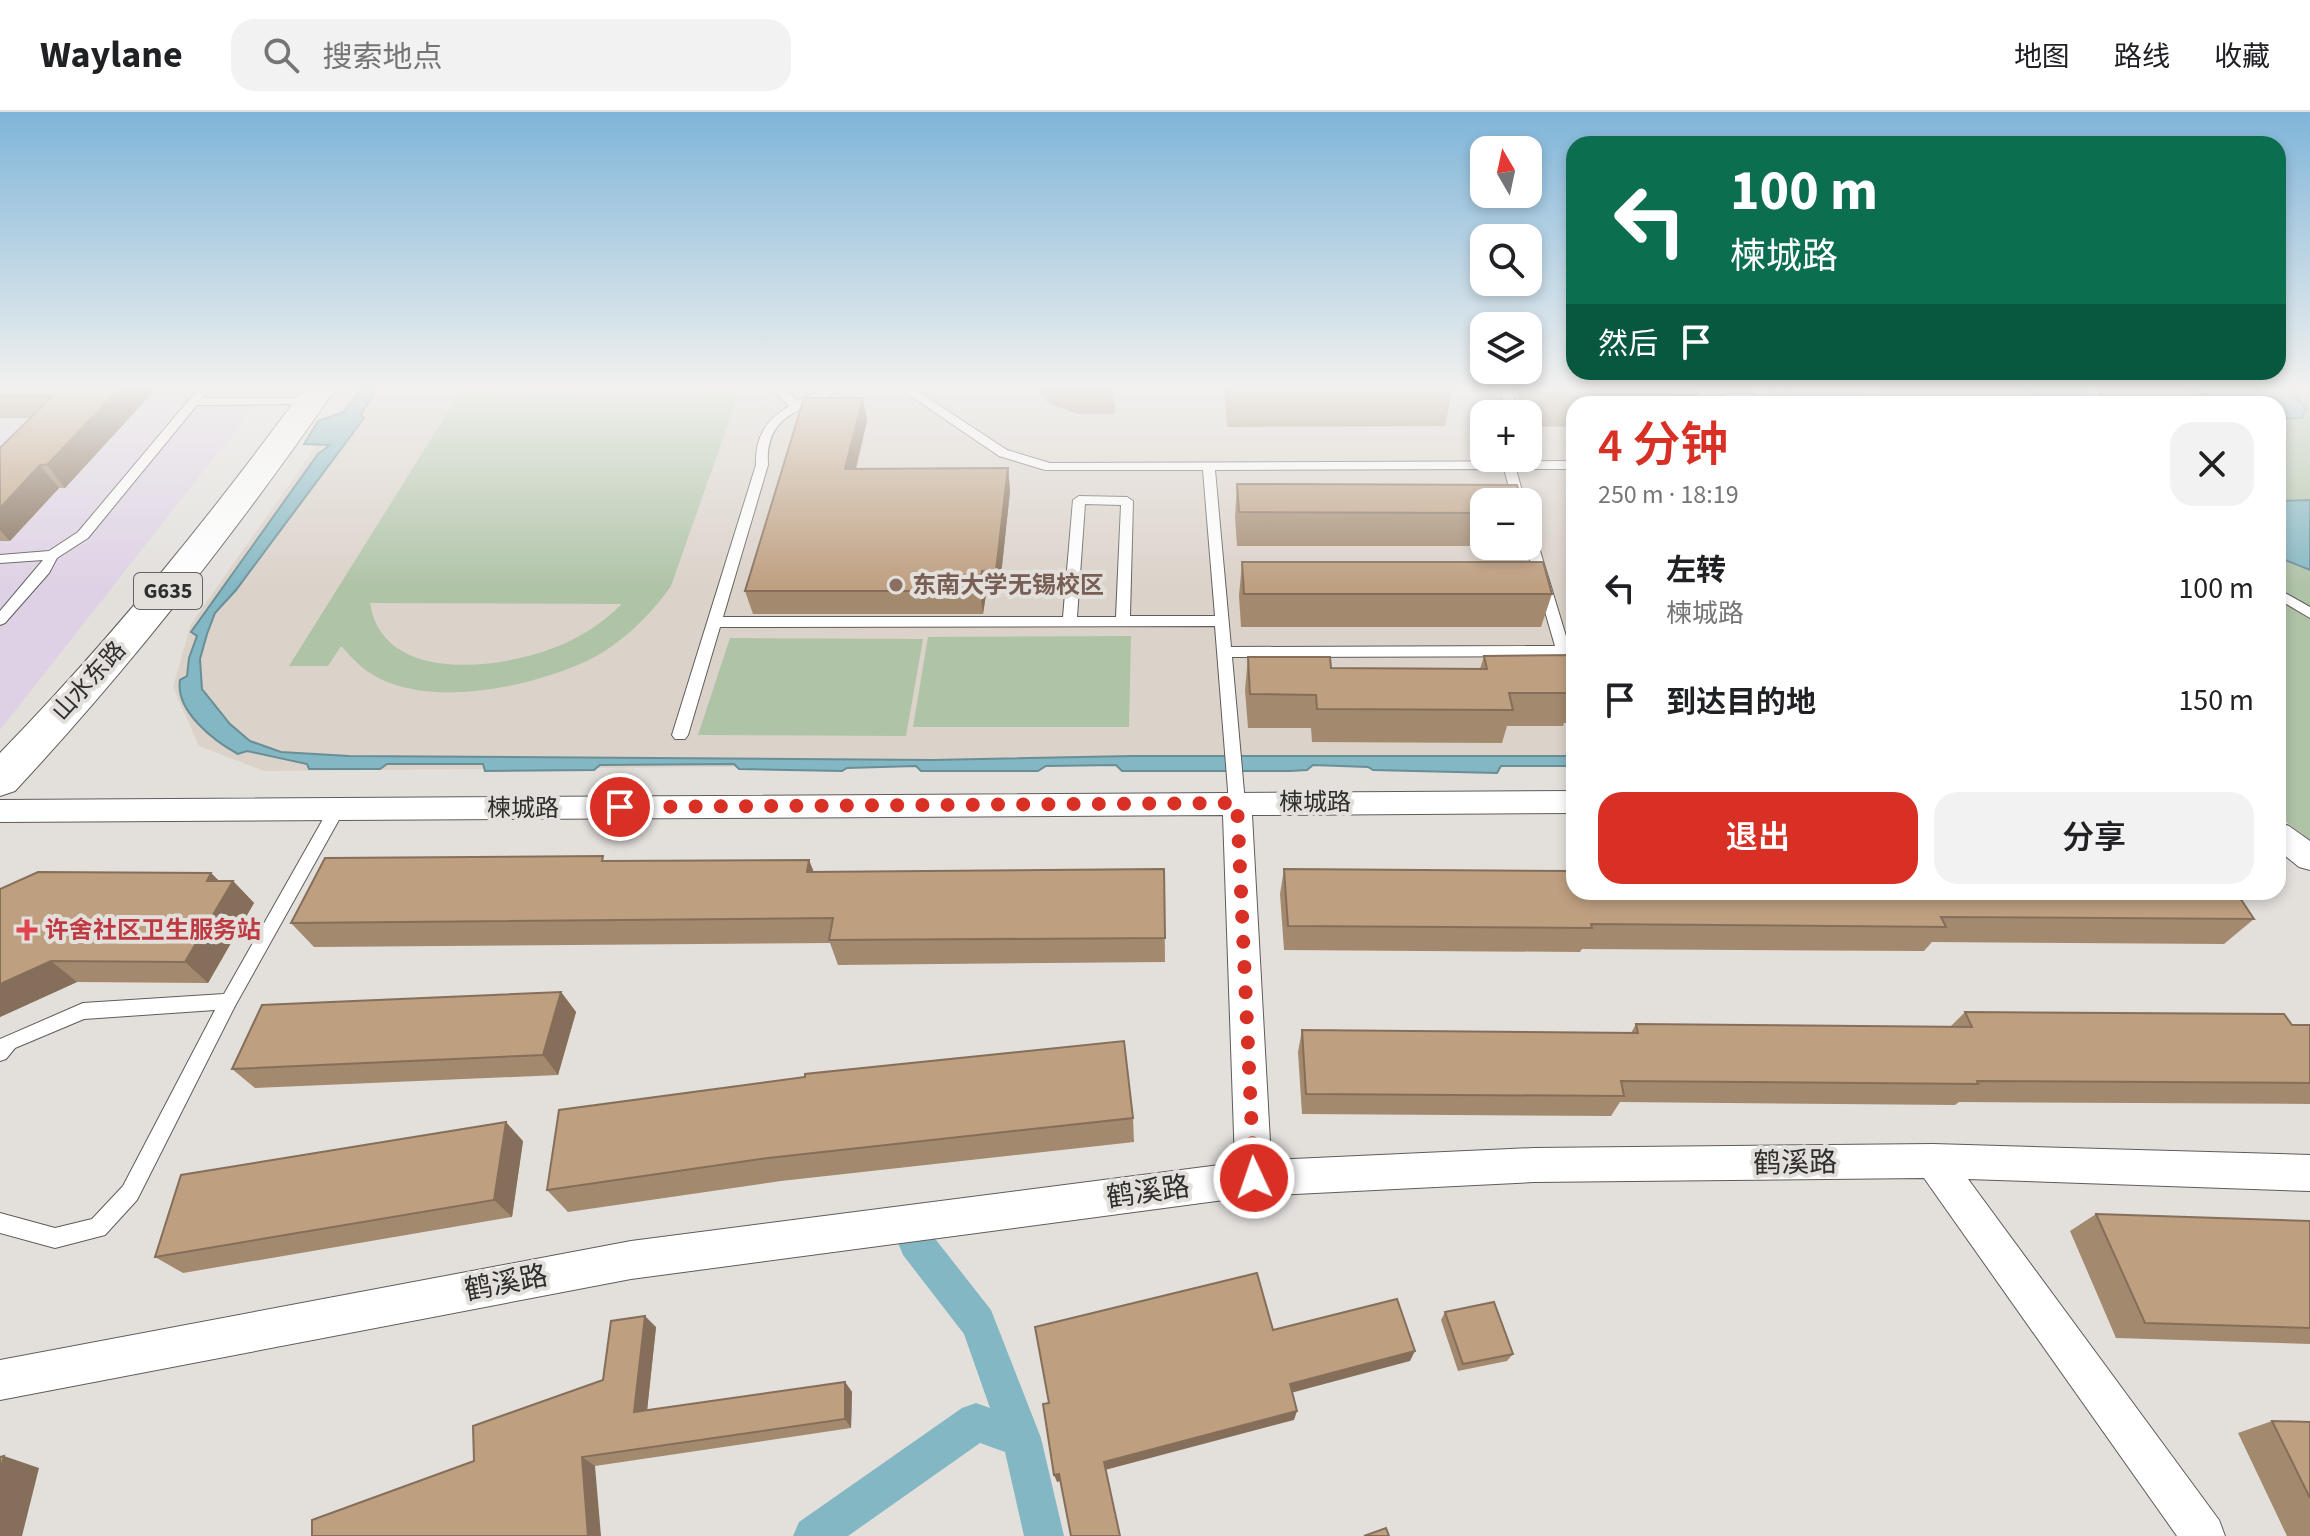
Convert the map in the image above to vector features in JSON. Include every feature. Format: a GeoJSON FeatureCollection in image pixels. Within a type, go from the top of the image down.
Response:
{"type":"FeatureCollection","features":[{"type":"Feature","properties":{"kind":"highway","name":"山水东路"},"geometry":{"type":"LineString","coordinates":[[0,754],[85,665],[255,454]]}},
{"type":"Feature","properties":{"kind":"highway","name":"山水东路"},"geometry":{"type":"LineString","coordinates":[[0,780],[158,604],[226,518],[267,454]]}},
{"type":"Feature","properties":{"kind":"street","name":"楝城路"},"geometry":{"type":"LineString","coordinates":[[0,811],[1566,802]]}},
{"type":"Feature","properties":{"kind":"street"},"geometry":{"type":"LineString","coordinates":[[1237,803],[1254,1178]]}},
{"type":"Feature","properties":{"kind":"street"},"geometry":{"type":"LineString","coordinates":[[2286,840],[2310,858]]}},
{"type":"Feature","properties":{"kind":"street"},"geometry":{"type":"LineString","coordinates":[[1933,1161],[2203,1536]]}},
{"type":"Feature","properties":{"kind":"street","name":"鹤溪路"},"geometry":{"type":"LineString","coordinates":[[0,1380],[631,1260],[1254,1178],[1534,1165],[1933,1161],[2310,1173]]}},
{"type":"Feature","properties":{"kind":"lane"},"geometry":{"type":"LineString","coordinates":[[0,559],[52,555],[83,535],[151,454]]}},
{"type":"Feature","properties":{"kind":"lane"},"geometry":{"type":"LineString","coordinates":[[680,735],[762,465],[760,454]]}},
{"type":"Feature","properties":{"kind":"lane"},"geometry":{"type":"LineString","coordinates":[[1008,454],[1049,467],[1470,465]]}},
{"type":"Feature","properties":{"kind":"lane"},"geometry":{"type":"LineString","coordinates":[[1542,463],[1566,464]]}},
{"type":"Feature","properties":{"kind":"lane"},"geometry":{"type":"LineString","coordinates":[[1209,467],[1237,803]]}},
{"type":"Feature","properties":{"kind":"lane"},"geometry":{"type":"LineString","coordinates":[[1070,622],[1079,500],[1127,501],[1123,621]]}},
{"type":"Feature","properties":{"kind":"lane"},"geometry":{"type":"LineString","coordinates":[[0,620],[44,570],[52,555]]}},
{"type":"Feature","properties":{"kind":"lane"},"geometry":{"type":"LineString","coordinates":[[1538,560],[1566,645]]}},
{"type":"Feature","properties":{"kind":"lane"},"geometry":{"type":"LineString","coordinates":[[2286,598],[2310,613]]}},
{"type":"Feature","properties":{"kind":"lane"},"geometry":{"type":"LineString","coordinates":[[716,622],[1221,621]]}},
{"type":"Feature","properties":{"kind":"lane"},"geometry":{"type":"LineString","coordinates":[[1223,652],[1566,651]]}},
{"type":"Feature","properties":{"kind":"lane"},"geometry":{"type":"LineString","coordinates":[[0,1223],[55,1238],[98,1228],[130,1193],[229,1001],[337,809]]}},
{"type":"Feature","properties":{"kind":"lane"},"geometry":{"type":"LineString","coordinates":[[0,1053],[9,1042],[83,1011],[229,1001]]}},
{"type":"Feature","properties":{"kind":"shaded area"},"geometry":{"type":"Polygon","coordinates":[[[0,454],[217,454],[0,730],[0,454]]]}},
{"type":"Feature","properties":{"kind":"shaded area","name":"东南大学无锡校区"},"geometry":{"type":"Polygon","coordinates":[[[310,454],[1470,454],[1470,472],[1542,472],[1542,454],[1566,454],[1566,759],[264,771],[199,746],[173,687],[191,624],[310,454]]]}},
{"type":"Feature","properties":{"kind":"green space"},"geometry":{"type":"Polygon","coordinates":[[[421,454],[717,454],[671,586],[634,628],[589,660],[537,679],[506,686],[443,692],[413,689],[386,681],[363,668],[341,646],[328,666],[289,666],[421,454]],[[370,603],[379,629],[395,646],[417,658],[442,664],[470,665],[525,657],[558,646],[596,626],[621,605],[370,603]]]}},
{"type":"Feature","properties":{"kind":"green space"},"geometry":{"type":"Polygon","coordinates":[[[2286,454],[2310,454],[2310,840],[2286,822],[2286,454]]]}},
{"type":"Feature","properties":{"kind":"green space"},"geometry":{"type":"Polygon","coordinates":[[[1131,636],[1129,727],[913,727],[928,637],[1131,636]]]}},
{"type":"Feature","properties":{"kind":"green space"},"geometry":{"type":"Polygon","coordinates":[[[730,638],[923,639],[906,736],[698,735],[730,638]]]}},
{"type":"Feature","properties":{"kind":"water"},"geometry":{"type":"Polygon","coordinates":[[[318,454],[337,454],[236,590],[215,613],[200,659],[202,689],[230,724],[250,741],[281,752],[349,756],[932,760],[1132,756],[1566,756],[1566,766],[1501,766],[1497,773],[1313,765],[1307,770],[1290,771],[1122,771],[1116,765],[1046,766],[1038,771],[921,771],[916,766],[847,768],[842,771],[739,769],[734,764],[600,765],[594,770],[485,771],[483,764],[387,764],[380,769],[309,769],[307,764],[247,751],[238,754],[198,724],[180,692],[180,680],[187,676],[189,658],[197,636],[191,632],[318,454]]]}},
{"type":"Feature","properties":{"kind":"water"},"geometry":{"type":"Polygon","coordinates":[[[2310,500],[2310,570],[2286,560],[2286,501],[2310,500]]]}},
{"type":"Feature","properties":{"kind":"building"},"geometry":{"type":"Polygon","coordinates":[[[0,454],[57,454],[47,465],[40,465],[0,508],[0,454]]]}},
{"type":"Feature","properties":{"kind":"building"},"geometry":{"type":"Polygon","coordinates":[[[787,454],[849,454],[845,469],[1008,468],[996,570],[982,571],[980,591],[745,591],[787,454]]]}},
{"type":"Feature","properties":{"kind":"building"},"geometry":{"type":"Polygon","coordinates":[[[1237,484],[1517,485],[1518,488],[1470,488],[1470,513],[1239,512],[1237,484]]]}},
{"type":"Feature","properties":{"kind":"building"},"geometry":{"type":"Polygon","coordinates":[[[1242,562],[1543,562],[1552,594],[1244,594],[1242,562]]]}},
{"type":"Feature","properties":{"kind":"building"},"geometry":{"type":"Polygon","coordinates":[[[1566,655],[1566,693],[1509,693],[1513,710],[1317,709],[1316,695],[1250,694],[1248,657],[1330,657],[1331,668],[1487,669],[1484,656],[1566,655]]]}},
{"type":"Feature","properties":{"kind":"building"},"geometry":{"type":"Polygon","coordinates":[[[603,856],[602,861],[809,860],[807,872],[1164,869],[1165,938],[829,940],[833,918],[291,923],[325,858],[603,856]]]}},
{"type":"Feature","properties":{"kind":"building"},"geometry":{"type":"Polygon","coordinates":[[[1284,869],[1566,871],[1566,900],[2241,900],[2254,919],[1941,917],[1946,927],[1591,924],[1592,928],[1288,926],[1284,869]]]}},
{"type":"Feature","properties":{"kind":"building"},"geometry":{"type":"Polygon","coordinates":[[[38,872],[211,873],[207,881],[233,881],[185,962],[51,961],[0,984],[0,889],[38,872]]]}},
{"type":"Feature","properties":{"kind":"building"},"geometry":{"type":"Polygon","coordinates":[[[561,992],[543,1055],[232,1069],[262,1005],[561,992]]]}},
{"type":"Feature","properties":{"kind":"building"},"geometry":{"type":"Polygon","coordinates":[[[1965,1012],[2284,1014],[2292,1025],[2310,1025],[2310,1083],[1621,1081],[1624,1096],[1306,1094],[1302,1030],[1638,1033],[1636,1024],[1972,1027],[1965,1012]]]}},
{"type":"Feature","properties":{"kind":"building"},"geometry":{"type":"Polygon","coordinates":[[[1124,1041],[1133,1118],[768,1158],[547,1190],[559,1110],[805,1077],[805,1074],[1124,1041]]]}},
{"type":"Feature","properties":{"kind":"building"},"geometry":{"type":"Polygon","coordinates":[[[506,1122],[494,1200],[155,1257],[181,1175],[506,1122]]]}},
{"type":"Feature","properties":{"kind":"building"},"geometry":{"type":"Polygon","coordinates":[[[2096,1214],[2310,1221],[2310,1328],[2145,1323],[2096,1214]]]}},
{"type":"Feature","properties":{"kind":"building"},"geometry":{"type":"Polygon","coordinates":[[[1257,1273],[1273,1330],[1397,1299],[1415,1351],[1290,1384],[1297,1411],[1104,1462],[1120,1536],[1071,1536],[1059,1474],[1054,1475],[1043,1404],[1049,1403],[1035,1327],[1257,1273]]]}},
{"type":"Feature","properties":{"kind":"building"},"geometry":{"type":"Polygon","coordinates":[[[1494,1302],[1513,1354],[1463,1364],[1445,1312],[1494,1302]]]}},
{"type":"Feature","properties":{"kind":"building"},"geometry":{"type":"Polygon","coordinates":[[[645,1316],[634,1412],[845,1382],[845,1419],[582,1457],[588,1536],[312,1536],[312,1520],[474,1461],[473,1426],[603,1380],[611,1321],[645,1316]]]}},
{"type":"Feature","properties":{"kind":"building"},"geometry":{"type":"Polygon","coordinates":[[[2272,1421],[2310,1422],[2310,1498],[2272,1421]]]}},
{"type":"Feature","properties":{"kind":"building"},"geometry":{"type":"Polygon","coordinates":[[[1386,1528],[1389,1536],[1364,1536],[1386,1528]]]}},
{"type":"Feature","properties":{"kind":"waterway"},"geometry":{"type":"LineString","coordinates":[[916,1243],[978,1323],[1021,1438]]}},
{"type":"Feature","properties":{"kind":"waterway"},"geometry":{"type":"LineString","coordinates":[[813,1536],[976,1422],[1021,1438]]}},
{"type":"Feature","properties":{"kind":"waterway"},"geometry":{"type":"LineString","coordinates":[[1021,1438],[1044,1536]]}},
{"type":"Feature","properties":{"kind":"place","name":"东南大学无锡校区"},"geometry":{"type":"Point","coordinates":[896,585]}},
{"type":"Feature","properties":{"kind":"place","name":"许舍社区卫生服务站"},"geometry":{"type":"Point","coordinates":[27,930]}},
{"type":"Feature","properties":{"kind":"route"},"geometry":{"type":"LineString","coordinates":[[620,807],[1237,803],[1254,1178]]}}]}
